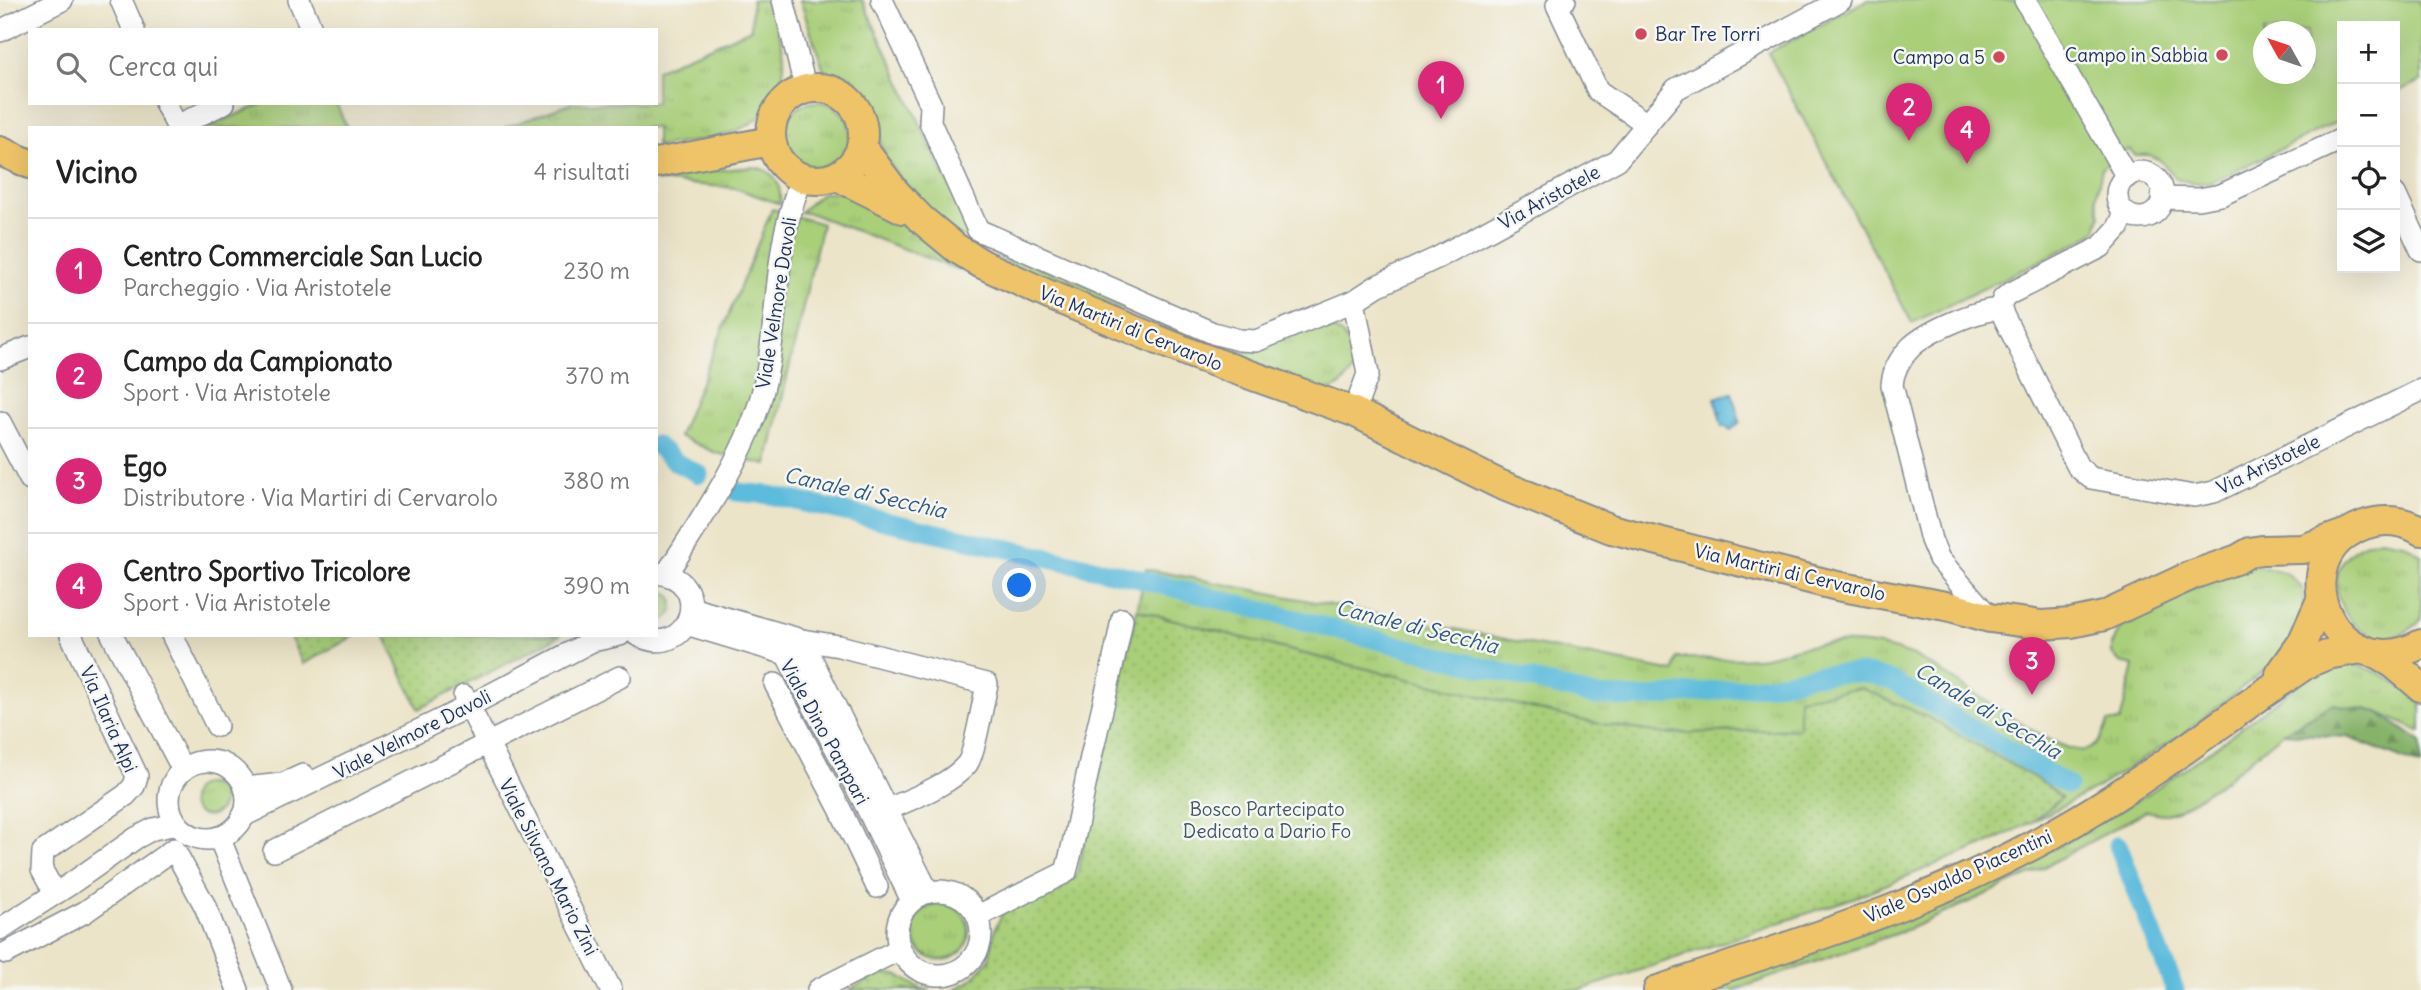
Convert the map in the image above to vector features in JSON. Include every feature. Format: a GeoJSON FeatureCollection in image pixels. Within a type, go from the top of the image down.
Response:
{"type":"FeatureCollection","features":[{"type":"Feature","properties":{"kind":"main road"},"geometry":{"type":"LineString","coordinates":[[806,90],[783,103],[775,115],[771,141],[781,164],[802,178],[813,180],[836,176],[852,163],[862,146]]}},
{"type":"Feature","properties":{"kind":"main road","name":"Via Martiri di Cervarolo"},"geometry":{"type":"LineString","coordinates":[[806,90],[832,91],[844,97],[854,107],[860,119],[862,146],[896,193],[921,219],[956,248],[982,264],[1049,295],[1192,354],[1354,412],[1499,484],[1611,529],[1837,586],[1951,607],[1990,618],[2042,625],[2071,623],[2104,616],[2192,575],[2250,552],[2296,550],[2316,546],[2381,521],[2414,524]]}},
{"type":"Feature","properties":{"kind":"main road"},"geometry":{"type":"LineString","coordinates":[[658,163],[771,141]]}},
{"type":"Feature","properties":{"kind":"main road"},"geometry":{"type":"LineString","coordinates":[[0,151],[28,163]]}},
{"type":"Feature","properties":{"kind":"main road","name":"Via Martiri di Cervarolo"},"geometry":{"type":"LineString","coordinates":[[836,176],[921,219]]}},
{"type":"Feature","properties":{"kind":"main road","name":"Viale Osvaldo Piacentini"},"geometry":{"type":"LineString","coordinates":[[2268,690],[2302,643],[2321,596],[2321,578],[2327,558],[2339,541],[2350,532]]}},
{"type":"Feature","properties":{"kind":"main road","name":"Via Martiri di Cervarolo"},"geometry":{"type":"LineString","coordinates":[[2238,559],[2286,565],[2295,569],[2321,596]]}},
{"type":"Feature","properties":{"kind":"main road"},"geometry":{"type":"LineString","coordinates":[[2321,596],[2324,611],[2335,630],[2352,645],[2369,651],[2408,674],[2421,687]]}},
{"type":"Feature","properties":{"kind":"main road","name":"Viale Osvaldo Piacentini"},"geometry":{"type":"LineString","coordinates":[[1658,990],[1834,931],[1997,863],[2051,835],[2144,779],[2308,663],[2327,655],[2369,651],[2398,653],[2421,644]]}},
{"type":"Feature","properties":{"kind":"street"},"geometry":{"type":"LineString","coordinates":[[0,31],[62,0]]}},
{"type":"Feature","properties":{"kind":"street"},"geometry":{"type":"LineString","coordinates":[[121,0],[133,28]]}},
{"type":"Feature","properties":{"kind":"street"},"geometry":{"type":"LineString","coordinates":[[299,0],[311,28]]}},
{"type":"Feature","properties":{"kind":"street"},"geometry":{"type":"LineString","coordinates":[[783,0],[806,90]]}},
{"type":"Feature","properties":{"kind":"street","name":"Via Martiri di Cervarolo"},"geometry":{"type":"LineString","coordinates":[[882,0],[931,105],[930,122],[978,230],[1213,333],[1239,340],[1256,341],[1354,301],[1377,286],[1439,257]]}},
{"type":"Feature","properties":{"kind":"street"},"geometry":{"type":"LineString","coordinates":[[1565,0],[1556,5],[1598,91],[1647,124]]}},
{"type":"Feature","properties":{"kind":"street","name":"Via Aristotele"},"geometry":{"type":"LineString","coordinates":[[1439,257],[1617,160],[1676,89],[1841,0]]}},
{"type":"Feature","properties":{"kind":"street"},"geometry":{"type":"LineString","coordinates":[[2025,0],[2127,177]]}},
{"type":"Feature","properties":{"kind":"street"},"geometry":{"type":"LineString","coordinates":[[168,110],[177,126],[220,105]]}},
{"type":"Feature","properties":{"kind":"street"},"geometry":{"type":"LineString","coordinates":[[2162,198],[2198,199],[2221,195],[2337,141]]}},
{"type":"Feature","properties":{"kind":"street"},"geometry":{"type":"LineString","coordinates":[[2141,172],[2154,178],[2162,190],[2162,198],[2157,211],[2145,218],[2138,218],[2120,208],[2117,194],[2122,181],[2141,172]]}},
{"type":"Feature","properties":{"kind":"street","name":"Viale Velmore Davoli"},"geometry":{"type":"LineString","coordinates":[[689,616],[686,588],[676,578],[661,573],[713,500],[743,443],[762,395],[773,340],[785,236],[802,178]]}},
{"type":"Feature","properties":{"kind":"street"},"geometry":{"type":"LineString","coordinates":[[2400,205],[2421,250]]}},
{"type":"Feature","properties":{"kind":"street"},"geometry":{"type":"LineString","coordinates":[[1990,618],[1939,559],[1931,540],[1892,385],[1897,366],[1916,343],[1975,313],[2000,309],[2009,294],[2101,247],[2118,228],[2125,213]]}},
{"type":"Feature","properties":{"kind":"street"},"geometry":{"type":"LineString","coordinates":[[1354,301],[1368,374],[1354,412]]}},
{"type":"Feature","properties":{"kind":"street","name":"Via Aristotele"},"geometry":{"type":"LineString","coordinates":[[2000,309],[2078,467],[2091,478],[2194,496],[2214,492],[2421,390]]}},
{"type":"Feature","properties":{"kind":"street"},"geometry":{"type":"LineString","coordinates":[[0,359],[28,348]]}},
{"type":"Feature","properties":{"kind":"street"},"geometry":{"type":"LineString","coordinates":[[0,422],[28,475]]}},
{"type":"Feature","properties":{"kind":"street"},"geometry":{"type":"LineString","coordinates":[[641,637],[646,640],[665,640],[676,636],[689,616]]}},
{"type":"Feature","properties":{"kind":"street","name":"Viale Dino Pampari"},"geometry":{"type":"LineString","coordinates":[[689,616],[839,646],[987,684],[969,762],[951,777],[922,794],[886,810]]}},
{"type":"Feature","properties":{"kind":"street","name":"Viale Dino Pampari"},"geometry":{"type":"LineString","coordinates":[[689,616],[786,654],[862,798],[920,896]]}},
{"type":"Feature","properties":{"kind":"street"},"geometry":{"type":"LineString","coordinates":[[978,916],[1066,872],[1075,841],[1094,741],[1115,662],[1122,619]]}},
{"type":"Feature","properties":{"kind":"street","name":"Via Ilaria Alpi"},"geometry":{"type":"LineString","coordinates":[[49,883],[43,870],[43,852],[125,796],[134,786],[136,776],[72,637]]}},
{"type":"Feature","properties":{"kind":"street"},"geometry":{"type":"LineString","coordinates":[[113,637],[183,770]]}},
{"type":"Feature","properties":{"kind":"street"},"geometry":{"type":"LineString","coordinates":[[173,637],[217,726]]}},
{"type":"Feature","properties":{"kind":"street","name":"Viale Velmore Davoli"},"geometry":{"type":"LineString","coordinates":[[245,788],[283,784],[467,701],[577,637]]}},
{"type":"Feature","properties":{"kind":"street","name":"Viale Velmore Davoli"},"geometry":{"type":"LineString","coordinates":[[243,817],[467,701],[592,641],[611,637]]}},
{"type":"Feature","properties":{"kind":"street","name":"Viale Dino Pampari"},"geometry":{"type":"LineString","coordinates":[[802,640],[886,810],[920,896]]}},
{"type":"Feature","properties":{"kind":"street"},"geometry":{"type":"LineString","coordinates":[[274,851],[620,677]]}},
{"type":"Feature","properties":{"kind":"street"},"geometry":{"type":"LineString","coordinates":[[775,684],[877,887]]}},
{"type":"Feature","properties":{"kind":"street","name":"Viale Silvano Mario Zini"},"geometry":{"type":"LineString","coordinates":[[467,701],[611,990]]}},
{"type":"Feature","properties":{"kind":"street"},"geometry":{"type":"LineString","coordinates":[[219,762],[231,768],[245,788],[243,817],[231,831],[219,837],[197,837],[188,833],[177,824],[169,803],[174,781],[183,770],[196,763],[219,762]]}},
{"type":"Feature","properties":{"kind":"street"},"geometry":{"type":"LineString","coordinates":[[840,809],[862,798]]}},
{"type":"Feature","properties":{"kind":"street"},"geometry":{"type":"LineString","coordinates":[[0,914],[169,803]]}},
{"type":"Feature","properties":{"kind":"street"},"geometry":{"type":"LineString","coordinates":[[0,929],[136,838],[153,829],[177,824]]}},
{"type":"Feature","properties":{"kind":"street"},"geometry":{"type":"LineString","coordinates":[[219,837],[281,990]]}},
{"type":"Feature","properties":{"kind":"street"},"geometry":{"type":"LineString","coordinates":[[6,953],[85,912],[174,849],[205,906],[238,990]]}},
{"type":"Feature","properties":{"kind":"street"},"geometry":{"type":"LineString","coordinates":[[952,892],[972,906],[978,916],[982,929],[981,943],[976,955],[956,973],[929,975],[906,961],[897,936],[898,923],[903,911],[920,896],[952,892]]}},
{"type":"Feature","properties":{"kind":"street"},"geometry":{"type":"LineString","coordinates":[[818,990],[900,949]]}},
{"type":"Feature","properties":{"kind":"green space"},"geometry":{"type":"Polygon","coordinates":[[[752,0],[768,0],[782,43],[784,66],[779,86],[769,106],[757,119],[743,128],[709,139],[658,147],[658,126],[509,126],[567,105],[658,105],[658,69],[751,29],[752,0]]]}},
{"type":"Feature","properties":{"kind":"green space"},"geometry":{"type":"Polygon","coordinates":[[[800,0],[862,0],[968,225],[1000,251],[1246,351],[1303,330],[1319,327],[1332,329],[1348,341],[1354,353],[1355,360],[1350,375],[1333,389],[1311,387],[1011,265],[947,228],[899,177],[885,157],[870,108],[857,92],[823,68],[800,0]]]}},
{"type":"Feature","properties":{"kind":"green space"},"geometry":{"type":"Polygon","coordinates":[[[1867,0],[2419,0],[2421,81],[2400,92],[2400,21],[2337,21],[2337,121],[2211,183],[2192,183],[2176,178],[2160,160],[2149,155],[2135,155],[2129,149],[2102,168],[2096,197],[2100,215],[2096,231],[2067,248],[1912,323],[1768,53],[1867,0]]]}},
{"type":"Feature","properties":{"kind":"green space"},"geometry":{"type":"Polygon","coordinates":[[[817,102],[830,104],[840,112],[848,122],[848,148],[840,158],[830,166],[817,168],[804,166],[794,158],[786,148],[784,135],[786,122],[794,112],[804,104],[817,102]]]}},
{"type":"Feature","properties":{"kind":"green space"},"geometry":{"type":"Polygon","coordinates":[[[260,105],[337,105],[346,126],[210,126],[260,105]]]}},
{"type":"Feature","properties":{"kind":"green space"},"geometry":{"type":"Polygon","coordinates":[[[760,168],[778,184],[780,204],[735,188],[658,181],[658,176],[760,168]]]}},
{"type":"Feature","properties":{"kind":"green space"},"geometry":{"type":"Polygon","coordinates":[[[853,191],[878,201],[982,279],[812,214],[800,212],[822,193],[853,191]]]}},
{"type":"Feature","properties":{"kind":"green space"},"geometry":{"type":"Polygon","coordinates":[[[772,209],[822,224],[767,465],[716,453],[679,436],[772,209]]]}},
{"type":"Feature","properties":{"kind":"green space"},"geometry":{"type":"Polygon","coordinates":[[[2380,539],[2404,543],[2421,555],[2421,620],[2398,635],[2376,636],[2357,627],[2344,610],[2337,589],[2339,568],[2353,550],[2380,539]]]}},
{"type":"Feature","properties":{"kind":"green space"},"geometry":{"type":"Polygon","coordinates":[[[2257,566],[2287,573],[2303,589],[2304,610],[2294,638],[2272,664],[2182,735],[2093,790],[2032,822],[2061,798],[2047,785],[1927,717],[1800,729],[1665,734],[1589,722],[1296,652],[1137,610],[1146,569],[1674,672],[1677,658],[1762,658],[1824,644],[1869,644],[1914,656],[2027,727],[2071,749],[2086,750],[2097,743],[2108,722],[2120,722],[2134,666],[2120,663],[2112,654],[2112,645],[2119,630],[2133,618],[2226,572],[2257,566]]]}},
{"type":"Feature","properties":{"kind":"green space"},"geometry":{"type":"Polygon","coordinates":[[[658,589],[670,595],[673,605],[669,616],[658,622],[658,589]]]}},
{"type":"Feature","properties":{"kind":"green space","name":"Bosco Partecipato Dedicato a Dario Fo"},"geometry":{"type":"Polygon","coordinates":[[[1137,610],[1296,652],[1589,722],[1665,734],[1799,729],[1799,698],[1861,688],[1927,717],[2047,785],[2061,798],[2032,822],[1989,843],[1853,898],[1581,990],[953,990],[970,981],[989,960],[995,928],[1004,911],[1076,877],[1137,610]]]}},
{"type":"Feature","properties":{"kind":"green space"},"geometry":{"type":"Polygon","coordinates":[[[290,637],[352,637],[303,664],[290,637]]]}},
{"type":"Feature","properties":{"kind":"green space"},"geometry":{"type":"Polygon","coordinates":[[[385,637],[557,637],[419,709],[385,637]]]}},
{"type":"Feature","properties":{"kind":"green space"},"geometry":{"type":"Polygon","coordinates":[[[2353,664],[2390,679],[2421,703],[2421,732],[2378,712],[2333,704],[2283,733],[2225,780],[2177,811],[2162,814],[2146,811],[2033,873],[1909,929],[1735,990],[1696,990],[2055,848],[2149,793],[2305,679],[2330,667],[2353,664]]]}},
{"type":"Feature","properties":{"kind":"green space"},"geometry":{"type":"Polygon","coordinates":[[[2333,704],[2378,712],[2421,742],[2421,766],[2347,737],[2283,733],[2333,704]]]}},
{"type":"Feature","properties":{"kind":"green space"},"geometry":{"type":"Polygon","coordinates":[[[207,784],[218,789],[223,800],[218,811],[207,816],[196,811],[191,800],[196,789],[207,784]]]}},
{"type":"Feature","properties":{"kind":"green space"},"geometry":{"type":"Polygon","coordinates":[[[935,904],[947,904],[957,908],[965,916],[969,932],[965,948],[957,956],[947,960],[935,960],[925,956],[917,948],[913,938],[913,926],[917,916],[925,908],[935,904]]]}},
{"type":"Feature","properties":{"kind":"green space"},"geometry":{"type":"Polygon","coordinates":[[[881,974],[897,975],[922,989],[931,990],[849,990],[881,974]]]}},
{"type":"Feature","properties":{"kind":"water"},"geometry":{"type":"Polygon","coordinates":[[[1732,393],[1740,422],[1731,430],[1722,427],[1715,398],[1732,393]]]}},
{"type":"Feature","properties":{"kind":"waterway","name":"Canale di Secchia"},"geometry":{"type":"LineString","coordinates":[[658,447],[677,463],[699,474]]}},
{"type":"Feature","properties":{"kind":"waterway","name":"Canale di Secchia"},"geometry":{"type":"LineString","coordinates":[[736,492],[770,495],[1128,576],[1595,696],[1644,698],[1769,685],[1814,675],[1873,675],[1892,681],[2068,785]]}},
{"type":"Feature","properties":{"kind":"waterway","name":"Canale di Secchia"},"geometry":{"type":"LineString","coordinates":[[2118,845],[2175,990]]}},
{"type":"Feature","properties":{"kind":"place","name":"Bar Tre Torri"},"geometry":{"type":"Point","coordinates":[1641,34]}},
{"type":"Feature","properties":{"kind":"place","name":"Campo in Sabbia"},"geometry":{"type":"Point","coordinates":[2222,55]}},
{"type":"Feature","properties":{"kind":"place","name":"Campo a 5"},"geometry":{"type":"Point","coordinates":[1999,57]}},
{"type":"Feature","properties":{"kind":"place","name":"Centro Commerciale San Lucio"},"geometry":{"type":"Point","coordinates":[1441,119]}},
{"type":"Feature","properties":{"kind":"place","name":"Campo da Campionato"},"geometry":{"type":"Point","coordinates":[1909,141]}},
{"type":"Feature","properties":{"kind":"place","name":"Centro Sportivo Tricolore"},"geometry":{"type":"Point","coordinates":[1967,164]}},
{"type":"Feature","properties":{"kind":"place","name":"Ego"},"geometry":{"type":"Point","coordinates":[2032,695]}}]}
